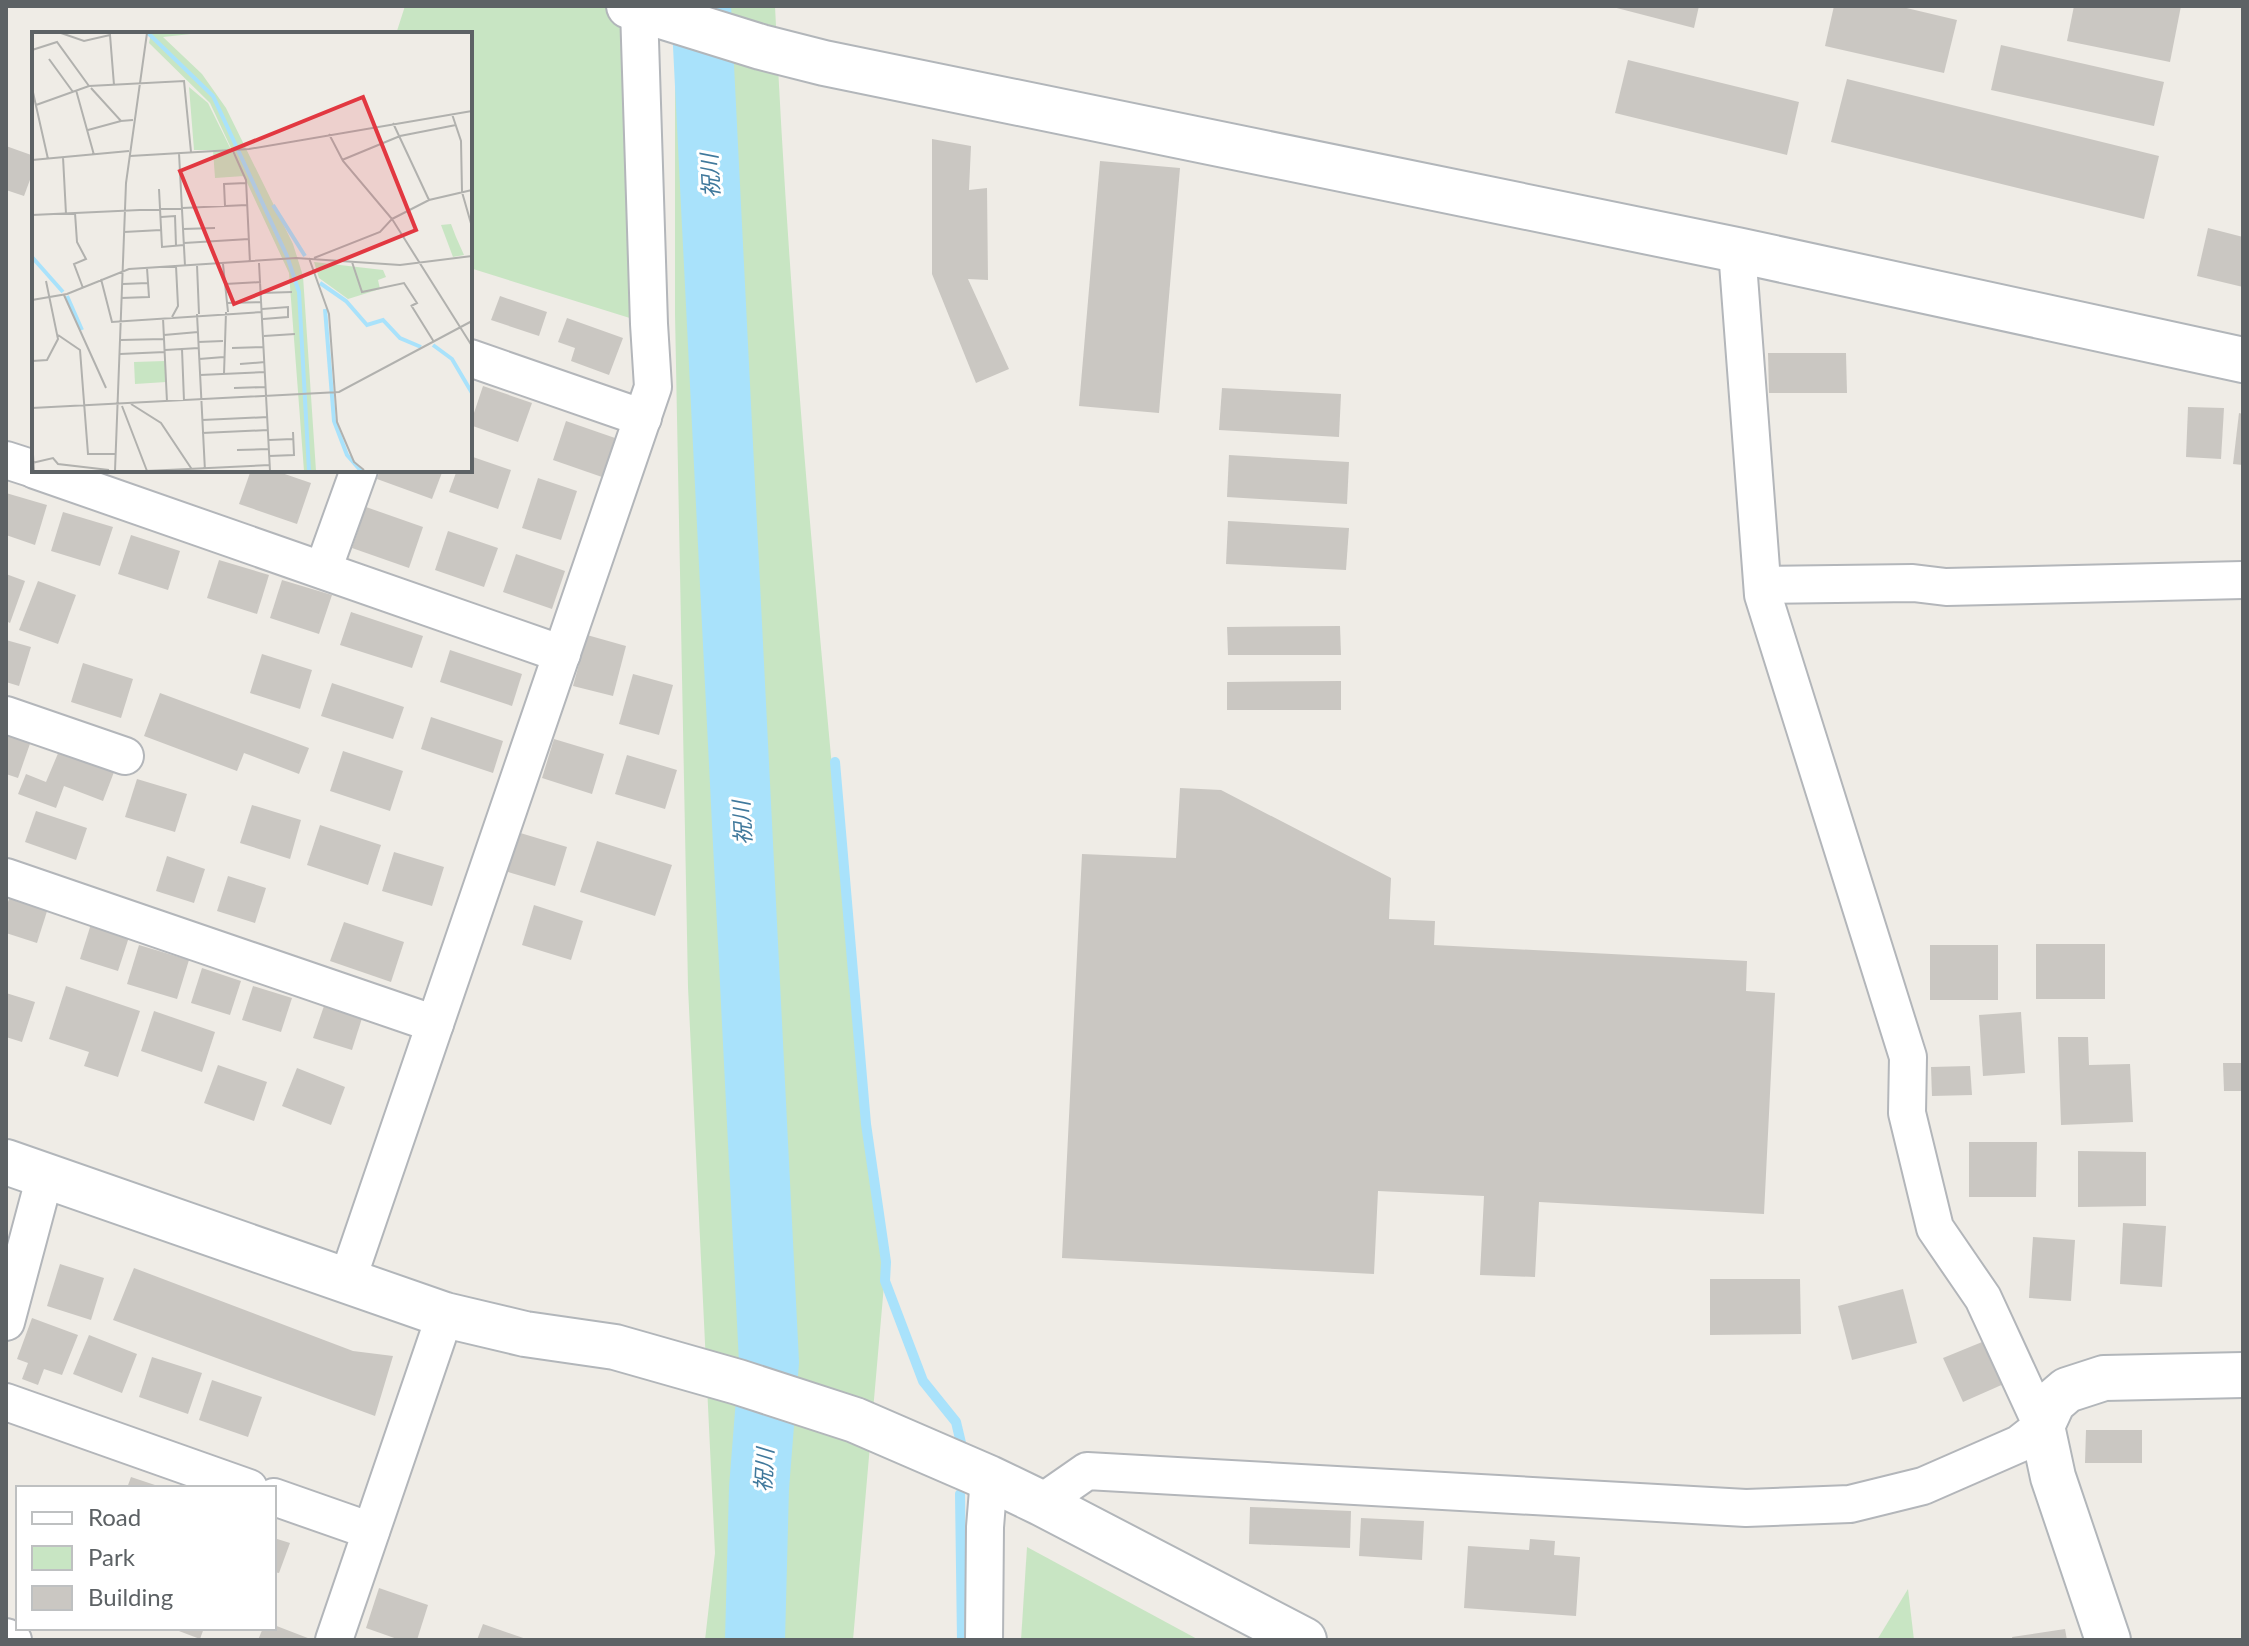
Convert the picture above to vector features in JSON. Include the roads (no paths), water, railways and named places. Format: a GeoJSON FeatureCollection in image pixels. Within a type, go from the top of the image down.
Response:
{"type":"FeatureCollection","features":[{"type":"Feature","properties":{"kind":"street"},"geometry":{"type":"LineString","coordinates":[[347,1281],[653,387],[639,9],[761,47],[852,69],[1737,250],[2243,360]]}},
{"type":"Feature","properties":{"kind":"street"},"geometry":{"type":"LineString","coordinates":[[1737,250],[1763,595],[1908,1057],[1907,1113],[1935,1228],[1983,1298],[2042,1426],[2053,1477],[2108,1640]]}},
{"type":"Feature","properties":{"kind":"street"},"geometry":{"type":"LineString","coordinates":[[472,359],[643,418]]}},
{"type":"Feature","properties":{"kind":"street"},"geometry":{"type":"LineString","coordinates":[[6,460],[32,469]]}},
{"type":"Feature","properties":{"kind":"street"},"geometry":{"type":"LineString","coordinates":[[41,472],[562,654]]}},
{"type":"Feature","properties":{"kind":"street"},"geometry":{"type":"LineString","coordinates":[[323,570],[358,472]]}},
{"type":"Feature","properties":{"kind":"street"},"geometry":{"type":"LineString","coordinates":[[1763,585],[1913,583],[1946,587],[2243,580]]}},
{"type":"Feature","properties":{"kind":"street"},"geometry":{"type":"LineString","coordinates":[[6,715],[125,756]]}},
{"type":"Feature","properties":{"kind":"street"},"geometry":{"type":"LineString","coordinates":[[6,877],[435,1024]]}},
{"type":"Feature","properties":{"kind":"street"},"geometry":{"type":"LineString","coordinates":[[6,1322],[26,1169],[445,1315],[525,1334],[615,1347],[855,1420],[1041,1503],[1304,1640]]}},
{"type":"Feature","properties":{"kind":"street"},"geometry":{"type":"LineString","coordinates":[[334,1640],[445,1315]]}},
{"type":"Feature","properties":{"kind":"street"},"geometry":{"type":"LineString","coordinates":[[1041,1503],[1087,1471],[1746,1508],[1850,1504],[1923,1486],[2019,1444],[2042,1426],[2053,1402],[2067,1390],[2104,1378],[2243,1375]]}},
{"type":"Feature","properties":{"kind":"street"},"geometry":{"type":"LineString","coordinates":[[6,1402],[243,1486]]}},
{"type":"Feature","properties":{"kind":"street"},"geometry":{"type":"LineString","coordinates":[[984,1640],[985,1527],[989,1478]]}},
{"type":"Feature","properties":{"kind":"street"},"geometry":{"type":"LineString","coordinates":[[276,1498],[371,1531]]}},
{"type":"Feature","properties":{"kind":"street"},"geometry":{"type":"LineString","coordinates":[[6,1637],[13,1640]]}},
{"type":"Feature","properties":{"kind":"waterway","name":"祝川"},"geometry":{"type":"LineString","coordinates":[[701,6],[769,1362],[759,1488],[755,1640]]}},
{"type":"Feature","properties":{"kind":"waterway"},"geometry":{"type":"LineString","coordinates":[[835,762],[866,1124],[886,1262],[885,1281],[923,1381],[956,1422],[961,1443]]}},
{"type":"Feature","properties":{"kind":"waterway"},"geometry":{"type":"LineString","coordinates":[[960,1494],[962,1640]]}}]}
